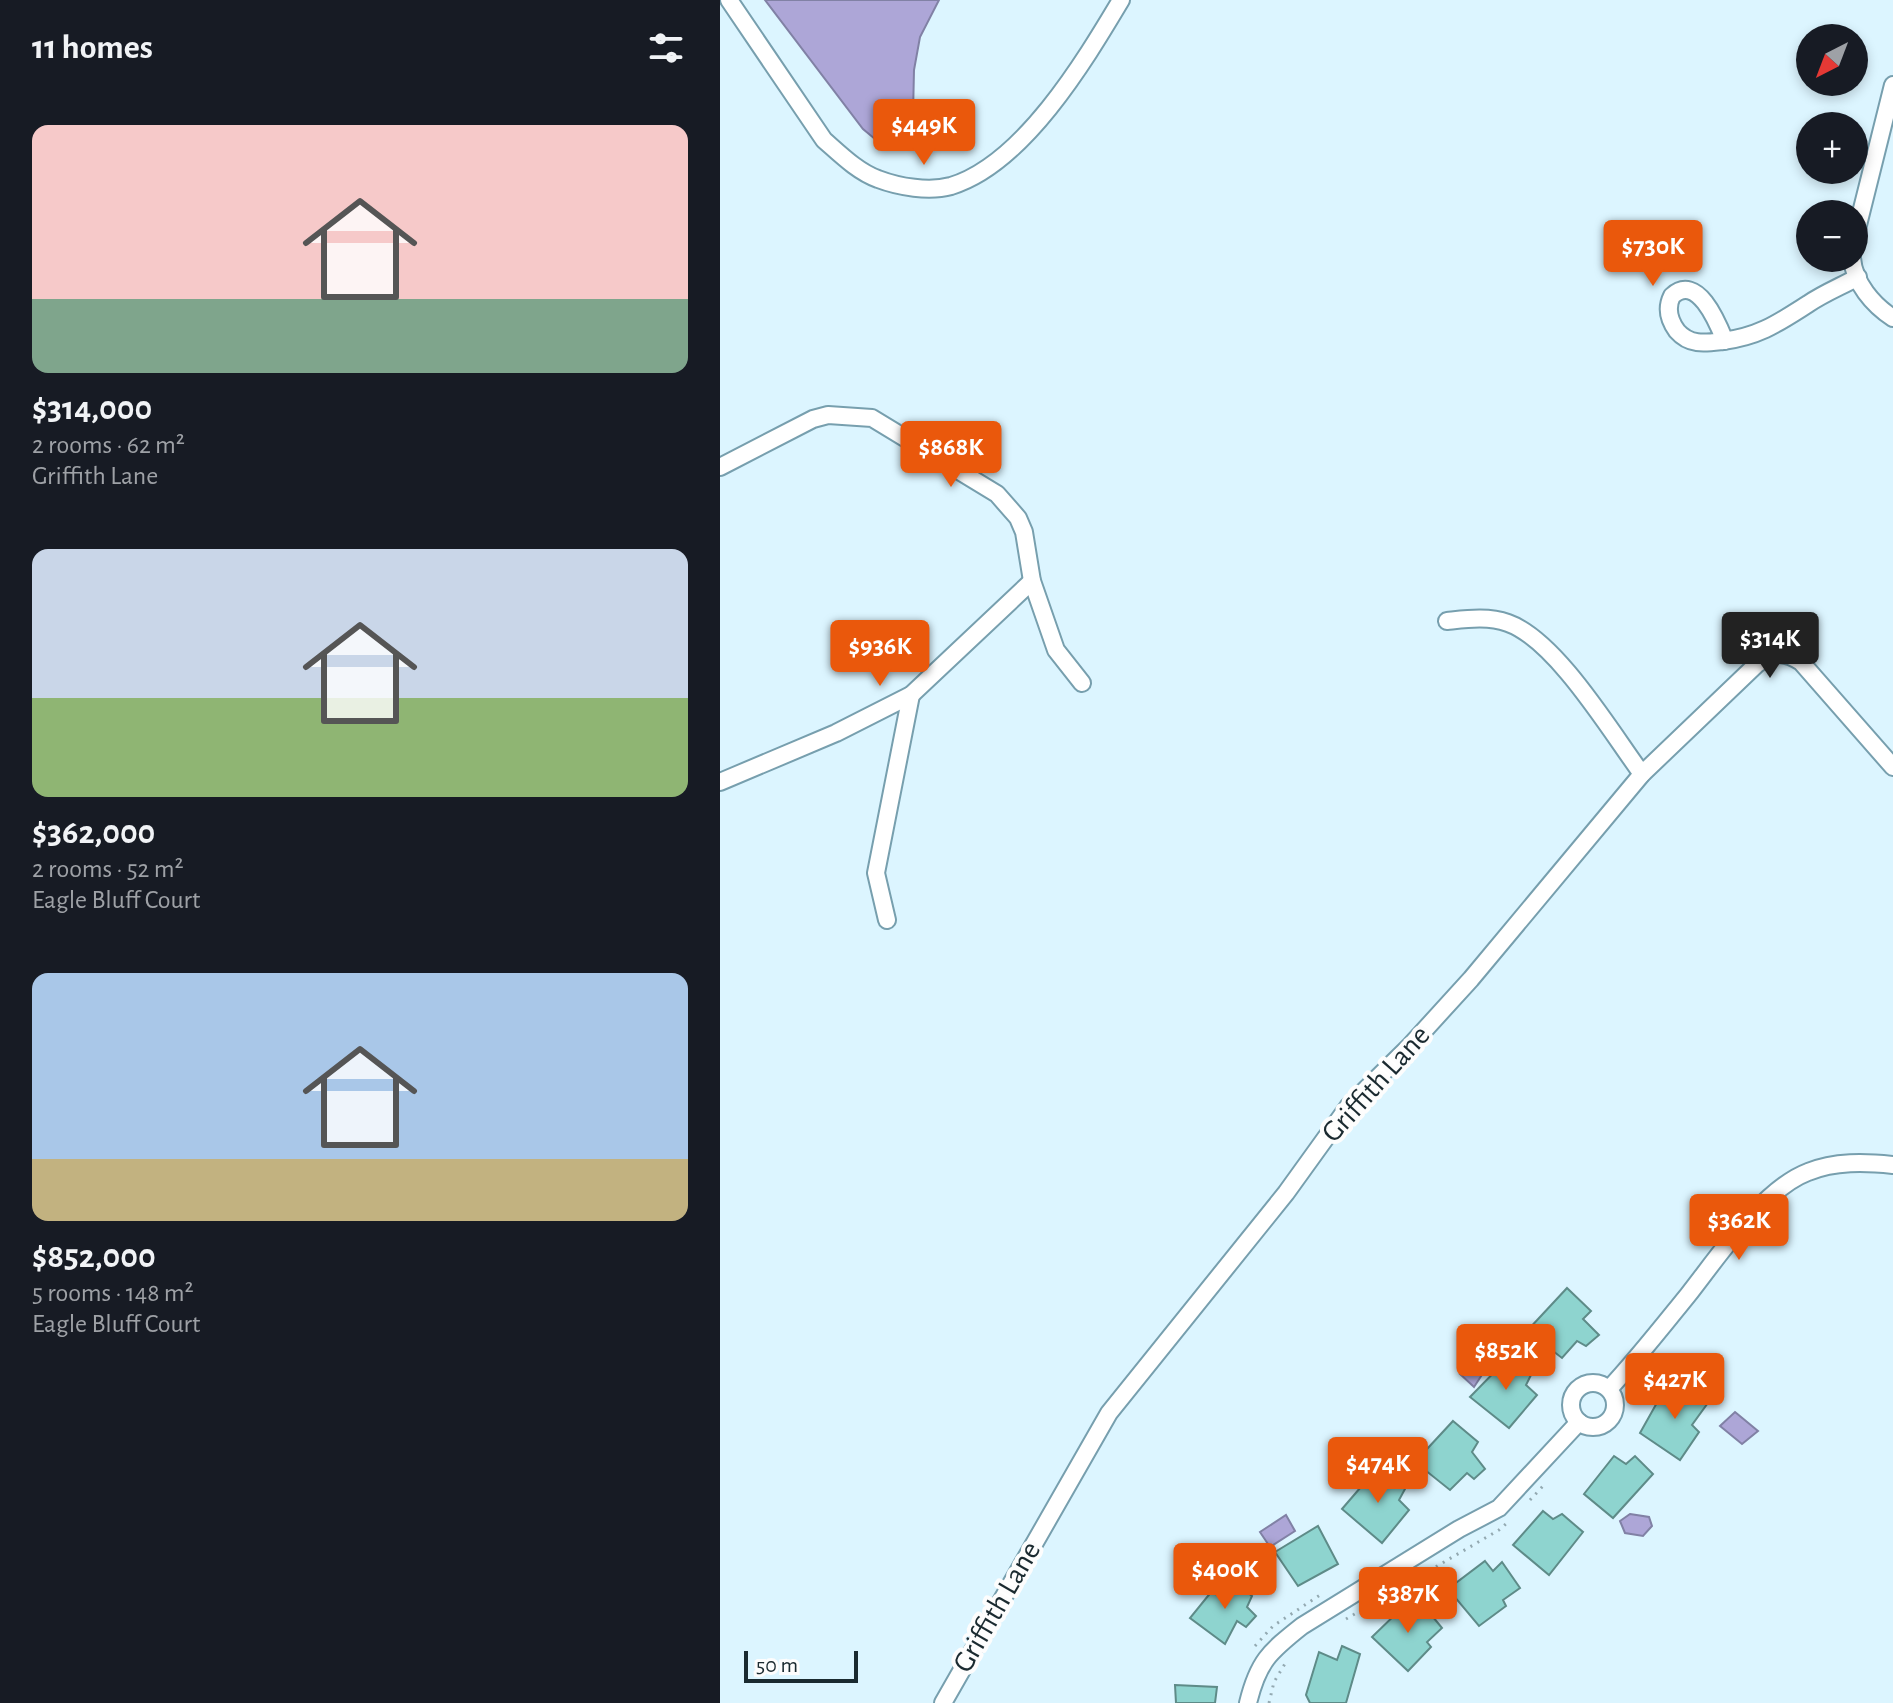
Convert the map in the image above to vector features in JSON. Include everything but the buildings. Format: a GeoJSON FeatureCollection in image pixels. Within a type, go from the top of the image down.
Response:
{"type":"FeatureCollection","features":[{"type":"Feature","properties":{"kind":"street"},"geometry":{"type":"LineString","coordinates":[[729,0],[824,140],[843,157],[878,179],[905,186],[934,188],[950,186],[983,172],[1011,149],[1052,105],[1088,55],[1121,0]]}},
{"type":"Feature","properties":{"kind":"street"},"geometry":{"type":"LineString","coordinates":[[1864,200],[1893,85]]}},
{"type":"Feature","properties":{"kind":"street"},"geometry":{"type":"LineString","coordinates":[[1856,272],[1865,292],[1893,318]]}},
{"type":"Feature","properties":{"kind":"street"},"geometry":{"type":"LineString","coordinates":[[1725,341],[1759,333],[1858,277]]}},
{"type":"Feature","properties":{"kind":"street"},"geometry":{"type":"LineString","coordinates":[[720,467],[813,419],[828,415],[872,418],[1003,500],[1018,518],[1024,532],[1032,581],[1056,650],[1082,683]]}},
{"type":"Feature","properties":{"kind":"street"},"geometry":{"type":"LineString","coordinates":[[720,782],[836,733],[911,695],[1032,581]]}},
{"type":"Feature","properties":{"kind":"street"},"geometry":{"type":"LineString","coordinates":[[1447,621],[1480,618],[1508,623],[1530,635],[1553,655],[1642,774]]}},
{"type":"Feature","properties":{"kind":"street","name":"Griffith Lane"},"geometry":{"type":"LineString","coordinates":[[943,1703],[1109,1413],[1286,1193],[1348,1107],[1409,1047],[1471,979],[1642,774],[1772,653],[1786,653],[1801,662],[1893,767]]}},
{"type":"Feature","properties":{"kind":"street"},"geometry":{"type":"LineString","coordinates":[[887,920],[876,873],[911,695]]}},
{"type":"Feature","properties":{"kind":"street"},"geometry":{"type":"LineString","coordinates":[[1609,1389],[1774,1192],[1809,1171],[1834,1165],[1893,1165]]}},
{"type":"Feature","properties":{"kind":"street"},"geometry":{"type":"LineString","coordinates":[[1589,1383],[1609,1389],[1615,1401],[1609,1420],[1591,1427],[1579,1422],[1571,1403],[1577,1390],[1589,1383]]}},
{"type":"Feature","properties":{"kind":"street"},"geometry":{"type":"LineString","coordinates":[[1248,1703],[1258,1668],[1283,1640],[1446,1537],[1499,1508],[1579,1422]]}},
{"type":"Feature","properties":{"kind":"shaded area"},"geometry":{"type":"Polygon","coordinates":[[[765,0],[939,0],[920,37],[914,70],[913,115],[903,139],[875,139],[863,129],[765,0]]]}},
{"type":"Feature","properties":{"kind":"shaded area"},"geometry":{"type":"Polygon","coordinates":[[[1481,1353],[1491,1361],[1474,1387],[1460,1374],[1481,1353]]]}},
{"type":"Feature","properties":{"kind":"shaded area"},"geometry":{"type":"Polygon","coordinates":[[[1735,1412],[1758,1431],[1742,1444],[1720,1426],[1735,1412]]]}},
{"type":"Feature","properties":{"kind":"shaded area"},"geometry":{"type":"Polygon","coordinates":[[[1630,1514],[1649,1517],[1652,1526],[1643,1536],[1625,1533],[1620,1521],[1630,1514]]]}},
{"type":"Feature","properties":{"kind":"shaded area"},"geometry":{"type":"Polygon","coordinates":[[[1286,1515],[1295,1531],[1270,1547],[1260,1532],[1286,1515]]]}}]}
